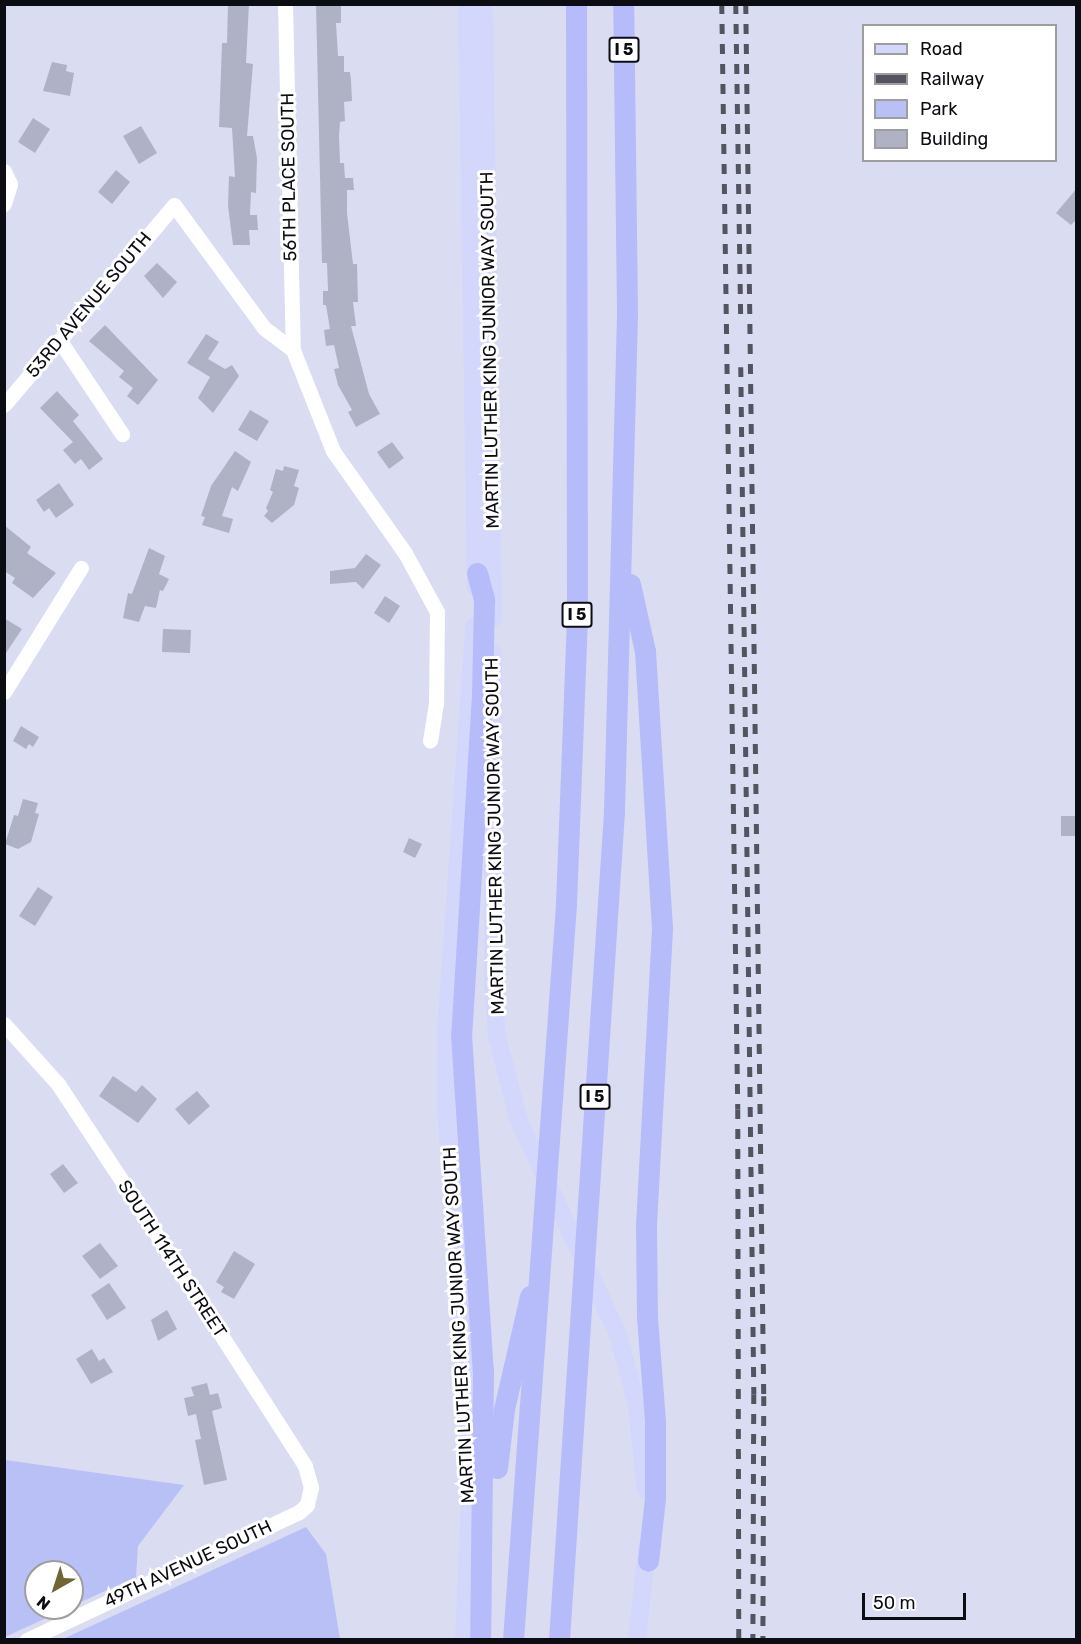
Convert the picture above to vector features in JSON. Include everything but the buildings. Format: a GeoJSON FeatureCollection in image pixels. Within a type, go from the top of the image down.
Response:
{"type":"FeatureCollection","features":[{"type":"Feature","properties":{"kind":"highway","name":"I 5"},"geometry":{"type":"LineString","coordinates":[[513,1640],[546,1225],[566,904],[577,623],[576,4]]}},
{"type":"Feature","properties":{"kind":"highway","name":"I 5"},"geometry":{"type":"LineString","coordinates":[[559,1640],[614,811],[623,555],[627,312],[623,4]]}},
{"type":"Feature","properties":{"kind":"highway"},"geometry":{"type":"LineString","coordinates":[[623,555],[645,651],[662,929],[646,1225],[647,1317],[655,1422],[655,1498],[648,1561]]}},
{"type":"Feature","properties":{"kind":"highway"},"geometry":{"type":"LineString","coordinates":[[474,1639],[483,1370],[461,1034],[482,694],[484,600],[477,573]]}},
{"type":"Feature","properties":{"kind":"highway"},"geometry":{"type":"LineString","coordinates":[[474,1639],[504,1408],[546,1225]]}},
{"type":"Feature","properties":{"kind":"main road","name":"MARTIN LUTHER KING JUNIOR WAY SOUTH"},"geometry":{"type":"LineString","coordinates":[[467,4],[477,573]]}},
{"type":"Feature","properties":{"kind":"main road","name":"MARTIN LUTHER KING JUNIOR WAY SOUTH"},"geometry":{"type":"LineString","coordinates":[[484,4],[493,421],[493,984],[497,1037],[519,1121],[594,1279],[625,1356],[643,1449],[648,1561],[637,1640]]}},
{"type":"Feature","properties":{"kind":"street","name":"56TH PLACE SOUTH"},"geometry":{"type":"LineString","coordinates":[[285,4],[293,350]]}},
{"type":"Feature","properties":{"kind":"street"},"geometry":{"type":"LineString","coordinates":[[4,171],[9,190],[4,204]]}},
{"type":"Feature","properties":{"kind":"street","name":"53RD AVENUE SOUTH"},"geometry":{"type":"LineString","coordinates":[[4,405],[174,205],[264,328],[293,350]]}},
{"type":"Feature","properties":{"kind":"street"},"geometry":{"type":"LineString","coordinates":[[60,340],[122,434]]}},
{"type":"Feature","properties":{"kind":"street"},"geometry":{"type":"LineString","coordinates":[[293,350],[333,451],[405,553],[437,612],[436,703],[430,741]]}},
{"type":"Feature","properties":{"kind":"street"},"geometry":{"type":"LineString","coordinates":[[4,692],[81,568]]}},
{"type":"Feature","properties":{"kind":"street","name":"SOUTH 114TH STREET"},"geometry":{"type":"LineString","coordinates":[[7,1034],[58,1083],[305,1466],[310,1496]]}},
{"type":"Feature","properties":{"kind":"street","name":"49TH AVENUE SOUTH"},"geometry":{"type":"LineString","coordinates":[[27,1640],[299,1512],[310,1496]]}},
{"type":"Feature","properties":{"kind":"green space"},"geometry":{"type":"Polygon","coordinates":[[[5,1460],[184,1485],[138,1546],[136,1577],[84,1601],[84,1560],[24,1560],[24,1620],[42,1620],[5,1637],[5,1460]]]}},
{"type":"Feature","properties":{"kind":"green space"},"geometry":{"type":"Polygon","coordinates":[[[306,1527],[326,1554],[340,1639],[63,1639],[306,1527]]]}},
{"type":"Feature","properties":{"kind":"railway"},"geometry":{"type":"LineString","coordinates":[[722,4],[738,1109],[739,1640]]}},
{"type":"Feature","properties":{"kind":"railway"},"geometry":{"type":"LineString","coordinates":[[736,4],[741,316]]}},
{"type":"Feature","properties":{"kind":"railway"},"geometry":{"type":"LineString","coordinates":[[746,4],[764,1396],[763,1640]]}},
{"type":"Feature","properties":{"kind":"railway"},"geometry":{"type":"LineString","coordinates":[[741,367],[754,1394],[753,1640]]}}]}
